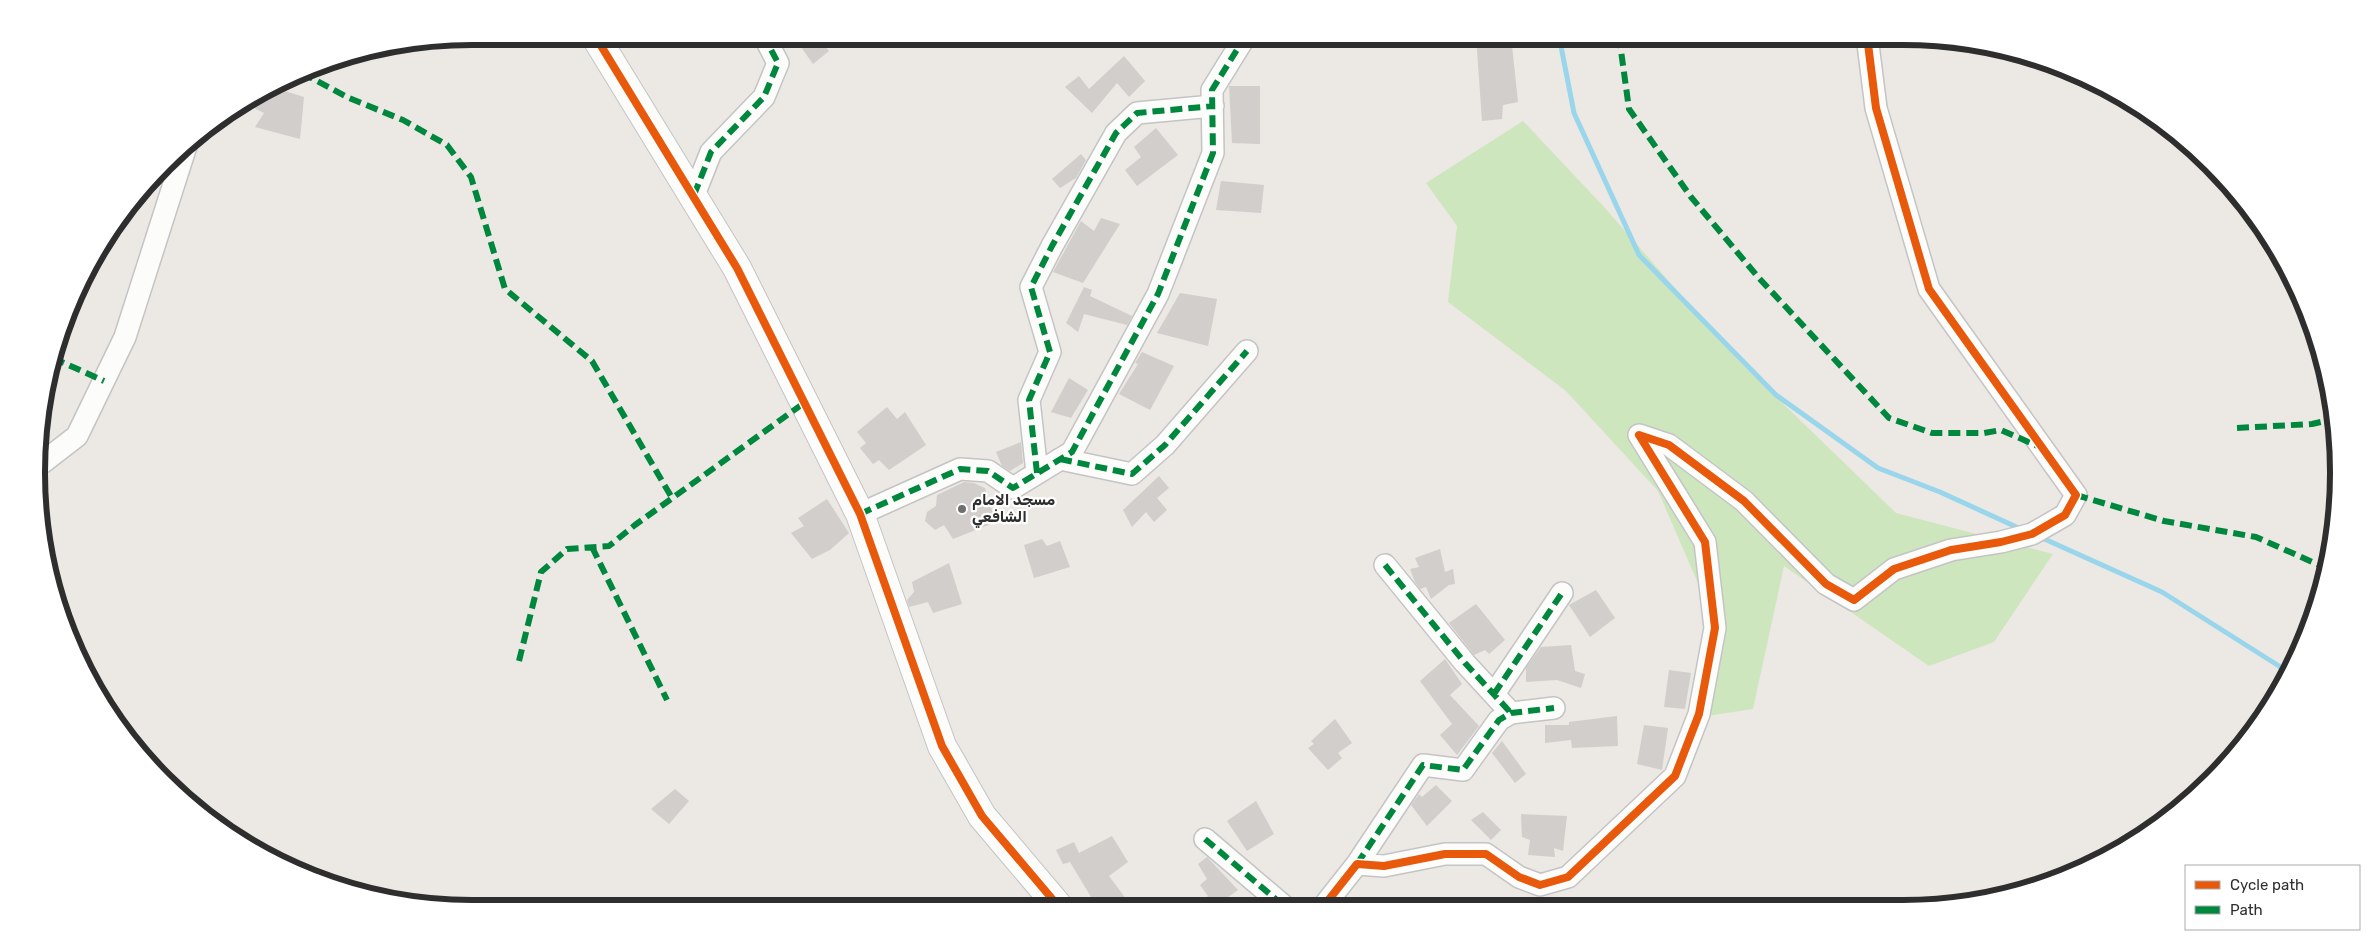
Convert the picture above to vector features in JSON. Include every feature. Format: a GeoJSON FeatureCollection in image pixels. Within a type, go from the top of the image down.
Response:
{"type":"FeatureCollection","features":[{"type":"Feature","properties":{"kind":"street"},"geometry":{"type":"LineString","coordinates":[[601,45],[737,268],[860,514],[942,746],[982,816],[1053,900]]}},
{"type":"Feature","properties":{"kind":"street"},"geometry":{"type":"LineString","coordinates":[[694,195],[711,152],[764,97],[778,63],[769,45]]}},
{"type":"Feature","properties":{"kind":"street"},"geometry":{"type":"LineString","coordinates":[[860,514],[960,469],[988,471],[1013,488],[1072,452],[1158,294],[1213,153],[1212,90],[1240,45]]}},
{"type":"Feature","properties":{"kind":"street"},"geometry":{"type":"LineString","coordinates":[[1357,864],[1384,866],[1445,854],[1486,854],[1519,877],[1540,886],[1568,877],[1675,776],[1699,714],[1715,628],[1705,542],[1639,435],[1669,445],[1744,502],[1826,584],[1854,600],[1894,568],[1951,550],[2001,542],[2032,534],[2065,515],[2076,495],[1928,289],[1876,108],[1868,45]]}},
{"type":"Feature","properties":{"kind":"street"},"geometry":{"type":"LineString","coordinates":[[1037,473],[1029,400],[1050,352],[1031,287],[1116,133],[1137,113],[1213,106]]}},
{"type":"Feature","properties":{"kind":"street"},"geometry":{"type":"LineString","coordinates":[[45,460],[77,436],[125,337],[182,159]]}},
{"type":"Feature","properties":{"kind":"street"},"geometry":{"type":"LineString","coordinates":[[1060,459],[1132,474],[1165,446],[1247,351]]}},
{"type":"Feature","properties":{"kind":"street"},"geometry":{"type":"LineString","coordinates":[[1385,565],[1464,663],[1511,713]]}},
{"type":"Feature","properties":{"kind":"street"},"geometry":{"type":"LineString","coordinates":[[1494,694],[1562,593]]}},
{"type":"Feature","properties":{"kind":"street"},"geometry":{"type":"LineString","coordinates":[[1329,900],[1357,864],[1423,765],[1463,770],[1499,720],[1511,713],[1554,708]]}},
{"type":"Feature","properties":{"kind":"street"},"geometry":{"type":"LineString","coordinates":[[1205,839],[1277,900]]}},
{"type":"Feature","properties":{"kind":"green space"},"geometry":{"type":"Polygon","coordinates":[[[1523,121],[1605,208],[1737,359],[1896,513],[2053,554],[1994,642],[1929,666],[1784,566],[1753,709],[1707,716],[1707,604],[1658,491],[1566,391],[1448,302],[1457,226],[1426,183],[1523,121]]]}},
{"type":"Feature","properties":{"kind":"building"},"geometry":{"type":"Polygon","coordinates":[[[799,45],[824,45],[829,51],[813,64],[799,45]]]}},
{"type":"Feature","properties":{"kind":"building"},"geometry":{"type":"Polygon","coordinates":[[[1477,45],[1512,45],[1518,102],[1503,105],[1502,119],[1482,121],[1477,45]]]}},
{"type":"Feature","properties":{"kind":"building"},"geometry":{"type":"Polygon","coordinates":[[[1124,56],[1145,81],[1129,97],[1117,83],[1092,113],[1065,87],[1079,76],[1089,89],[1124,56]]]}},
{"type":"Feature","properties":{"kind":"building"},"geometry":{"type":"Polygon","coordinates":[[[1229,86],[1260,86],[1260,144],[1232,143],[1229,86]]]}},
{"type":"Feature","properties":{"kind":"building"},"geometry":{"type":"Polygon","coordinates":[[[281,90],[304,97],[300,139],[255,127],[264,113],[254,108],[256,104],[281,90]]]}},
{"type":"Feature","properties":{"kind":"building"},"geometry":{"type":"Polygon","coordinates":[[[1156,128],[1178,155],[1137,186],[1125,170],[1141,157],[1134,147],[1156,128]]]}},
{"type":"Feature","properties":{"kind":"building"},"geometry":{"type":"Polygon","coordinates":[[[1081,154],[1086,160],[1076,178],[1060,188],[1052,179],[1081,154]]]}},
{"type":"Feature","properties":{"kind":"building"},"geometry":{"type":"Polygon","coordinates":[[[1221,181],[1264,185],[1261,213],[1216,210],[1221,181]]]}},
{"type":"Feature","properties":{"kind":"building"},"geometry":{"type":"Polygon","coordinates":[[[1101,218],[1120,224],[1083,283],[1053,272],[1081,221],[1094,231],[1101,218]]]}},
{"type":"Feature","properties":{"kind":"building"},"geometry":{"type":"Polygon","coordinates":[[[1084,287],[1092,290],[1090,296],[1132,316],[1127,325],[1084,314],[1078,332],[1066,323],[1084,287]]]}},
{"type":"Feature","properties":{"kind":"building"},"geometry":{"type":"Polygon","coordinates":[[[1180,293],[1217,299],[1208,346],[1157,333],[1180,293]]]}},
{"type":"Feature","properties":{"kind":"building"},"geometry":{"type":"Polygon","coordinates":[[[1142,352],[1174,366],[1150,410],[1119,394],[1138,364],[1135,363],[1142,352]]]}},
{"type":"Feature","properties":{"kind":"building"},"geometry":{"type":"Polygon","coordinates":[[[1069,378],[1088,390],[1071,418],[1051,412],[1069,378]]]}},
{"type":"Feature","properties":{"kind":"building"},"geometry":{"type":"Polygon","coordinates":[[[887,407],[897,419],[905,412],[926,445],[889,470],[879,460],[873,464],[860,448],[866,443],[857,432],[887,407]]]}},
{"type":"Feature","properties":{"kind":"building"},"geometry":{"type":"Polygon","coordinates":[[[1021,442],[1023,463],[1010,471],[1002,466],[996,452],[1021,442]]]}},
{"type":"Feature","properties":{"kind":"building"},"geometry":{"type":"Polygon","coordinates":[[[1159,476],[1169,488],[1157,498],[1167,510],[1154,522],[1146,512],[1132,527],[1123,510],[1159,476]]]}},
{"type":"Feature","properties":{"kind":"building","name":"مسجد الامام الشافعي"},"geometry":{"type":"Polygon","coordinates":[[[964,482],[974,483],[985,488],[996,522],[953,539],[944,525],[935,530],[925,521],[927,512],[936,506],[937,495],[964,482]]]}},
{"type":"Feature","properties":{"kind":"building"},"geometry":{"type":"Polygon","coordinates":[[[827,499],[849,533],[830,550],[812,559],[791,533],[804,526],[798,518],[827,499]]]}},
{"type":"Feature","properties":{"kind":"building"},"geometry":{"type":"Polygon","coordinates":[[[1042,539],[1047,546],[1060,541],[1070,567],[1034,578],[1024,545],[1042,539]]]}},
{"type":"Feature","properties":{"kind":"building"},"geometry":{"type":"Polygon","coordinates":[[[1440,549],[1445,572],[1453,569],[1455,584],[1449,585],[1431,599],[1426,587],[1420,589],[1415,582],[1410,569],[1419,567],[1415,558],[1440,549]]]}},
{"type":"Feature","properties":{"kind":"building"},"geometry":{"type":"Polygon","coordinates":[[[949,563],[962,604],[933,613],[928,602],[909,607],[907,600],[914,592],[912,582],[949,563]]]}},
{"type":"Feature","properties":{"kind":"building"},"geometry":{"type":"Polygon","coordinates":[[[1596,590],[1615,618],[1590,637],[1569,605],[1596,590]]]}},
{"type":"Feature","properties":{"kind":"building"},"geometry":{"type":"Polygon","coordinates":[[[1476,604],[1505,640],[1489,654],[1485,650],[1474,655],[1449,623],[1476,604]]]}},
{"type":"Feature","properties":{"kind":"building"},"geometry":{"type":"Polygon","coordinates":[[[1571,645],[1575,671],[1585,674],[1581,688],[1557,680],[1526,682],[1526,668],[1541,647],[1571,645]]]}},
{"type":"Feature","properties":{"kind":"building"},"geometry":{"type":"Polygon","coordinates":[[[1445,659],[1462,684],[1450,695],[1479,726],[1457,755],[1440,735],[1452,724],[1420,681],[1445,659]]]}},
{"type":"Feature","properties":{"kind":"building"},"geometry":{"type":"Polygon","coordinates":[[[1669,670],[1691,673],[1685,709],[1664,707],[1669,670]]]}},
{"type":"Feature","properties":{"kind":"building"},"geometry":{"type":"Polygon","coordinates":[[[1617,716],[1618,746],[1572,748],[1571,740],[1545,743],[1545,725],[1569,725],[1569,722],[1617,716]]]}},
{"type":"Feature","properties":{"kind":"building"},"geometry":{"type":"Polygon","coordinates":[[[1335,719],[1352,743],[1338,753],[1342,758],[1328,770],[1308,748],[1314,744],[1311,741],[1335,719]]]}},
{"type":"Feature","properties":{"kind":"building"},"geometry":{"type":"Polygon","coordinates":[[[1644,725],[1668,728],[1662,770],[1637,764],[1644,725]]]}},
{"type":"Feature","properties":{"kind":"building"},"geometry":{"type":"Polygon","coordinates":[[[1502,741],[1526,774],[1515,783],[1492,753],[1502,741]]]}},
{"type":"Feature","properties":{"kind":"building"},"geometry":{"type":"Polygon","coordinates":[[[1436,785],[1452,801],[1427,826],[1411,805],[1419,794],[1422,797],[1436,785]]]}},
{"type":"Feature","properties":{"kind":"building"},"geometry":{"type":"Polygon","coordinates":[[[675,789],[689,801],[669,824],[651,809],[675,789]]]}},
{"type":"Feature","properties":{"kind":"building"},"geometry":{"type":"Polygon","coordinates":[[[1256,801],[1274,834],[1247,851],[1227,821],[1256,801]]]}},
{"type":"Feature","properties":{"kind":"building"},"geometry":{"type":"Polygon","coordinates":[[[1483,812],[1501,830],[1491,840],[1471,820],[1483,812]]]}},
{"type":"Feature","properties":{"kind":"building"},"geometry":{"type":"Polygon","coordinates":[[[1521,814],[1567,816],[1563,851],[1554,848],[1555,857],[1528,855],[1530,840],[1522,837],[1521,814]]]}},
{"type":"Feature","properties":{"kind":"building"},"geometry":{"type":"Polygon","coordinates":[[[1112,836],[1128,862],[1109,876],[1127,900],[1087,900],[1091,897],[1070,862],[1063,864],[1056,850],[1074,842],[1079,853],[1112,836]]]}},
{"type":"Feature","properties":{"kind":"building"},"geometry":{"type":"Polygon","coordinates":[[[1207,857],[1238,890],[1224,900],[1204,900],[1208,896],[1200,885],[1207,879],[1198,864],[1207,857]]]}},
{"type":"Feature","properties":{"kind":"waterway"},"geometry":{"type":"LineString","coordinates":[[1561,45],[1574,113],[1639,255],[1776,395],[1878,468],[1940,492],[2023,530]]}},
{"type":"Feature","properties":{"kind":"waterway"},"geometry":{"type":"LineString","coordinates":[[2040,537],[2162,592],[2282,669]]}},
{"type":"Feature","properties":{"kind":"marked path"},"geometry":{"type":"LineString","coordinates":[[694,195],[711,152],[764,97],[778,63],[769,45]]}},
{"type":"Feature","properties":{"kind":"marked path"},"geometry":{"type":"LineString","coordinates":[[860,514],[960,469],[988,471],[1013,488],[1072,452],[1158,294],[1213,153],[1212,90],[1240,45]]}},
{"type":"Feature","properties":{"kind":"marked path"},"geometry":{"type":"LineString","coordinates":[[1620,45],[1629,109],[1691,197],[1758,277],[1889,418],[1932,433],[1984,433],[2001,430],[2040,447]]}},
{"type":"Feature","properties":{"kind":"marked path"},"geometry":{"type":"LineString","coordinates":[[310,77],[349,98],[403,120],[447,145],[471,177],[505,289],[592,361],[672,498]]}},
{"type":"Feature","properties":{"kind":"marked path"},"geometry":{"type":"LineString","coordinates":[[1037,473],[1029,400],[1050,352],[1031,287],[1116,133],[1137,113],[1213,106]]}},
{"type":"Feature","properties":{"kind":"marked path"},"geometry":{"type":"LineString","coordinates":[[1060,459],[1132,474],[1165,445],[1247,351]]}},
{"type":"Feature","properties":{"kind":"marked path"},"geometry":{"type":"LineString","coordinates":[[60,361],[104,381]]}},
{"type":"Feature","properties":{"kind":"marked path"},"geometry":{"type":"LineString","coordinates":[[519,661],[541,572],[567,549],[609,546],[635,525],[804,403]]}},
{"type":"Feature","properties":{"kind":"marked path"},"geometry":{"type":"LineString","coordinates":[[2237,428],[2312,424],[2326,421]]}},
{"type":"Feature","properties":{"kind":"marked path"},"geometry":{"type":"LineString","coordinates":[[2076,495],[2164,521],[2256,537],[2320,565]]}},
{"type":"Feature","properties":{"kind":"marked path"},"geometry":{"type":"LineString","coordinates":[[592,547],[667,700]]}},
{"type":"Feature","properties":{"kind":"marked path"},"geometry":{"type":"LineString","coordinates":[[1385,565],[1465,663],[1511,713]]}},
{"type":"Feature","properties":{"kind":"marked path"},"geometry":{"type":"LineString","coordinates":[[1494,694],[1562,593]]}},
{"type":"Feature","properties":{"kind":"marked path"},"geometry":{"type":"LineString","coordinates":[[1357,864],[1423,765],[1463,770],[1499,720],[1511,713],[1554,708]]}},
{"type":"Feature","properties":{"kind":"marked path"},"geometry":{"type":"LineString","coordinates":[[1205,839],[1277,900]]}},
{"type":"Feature","properties":{"kind":"cycle path"},"geometry":{"type":"LineString","coordinates":[[601,45],[737,268],[860,514],[942,746],[982,816],[1053,900]]}},
{"type":"Feature","properties":{"kind":"cycle path"},"geometry":{"type":"LineString","coordinates":[[1329,900],[1357,864],[1384,866],[1445,854],[1486,854],[1519,877],[1540,885],[1568,877],[1675,776],[1699,714],[1715,628],[1705,542],[1639,435],[1669,445],[1744,501],[1826,584],[1854,600],[1894,569],[1951,550],[2001,542],[2032,534],[2065,515],[2076,495],[1929,289],[1876,108],[1868,45]]}},
{"type":"Feature","properties":{"kind":"place","name":"مسجد الامام الشافعي"},"geometry":{"type":"Point","coordinates":[962,509]}}]}
